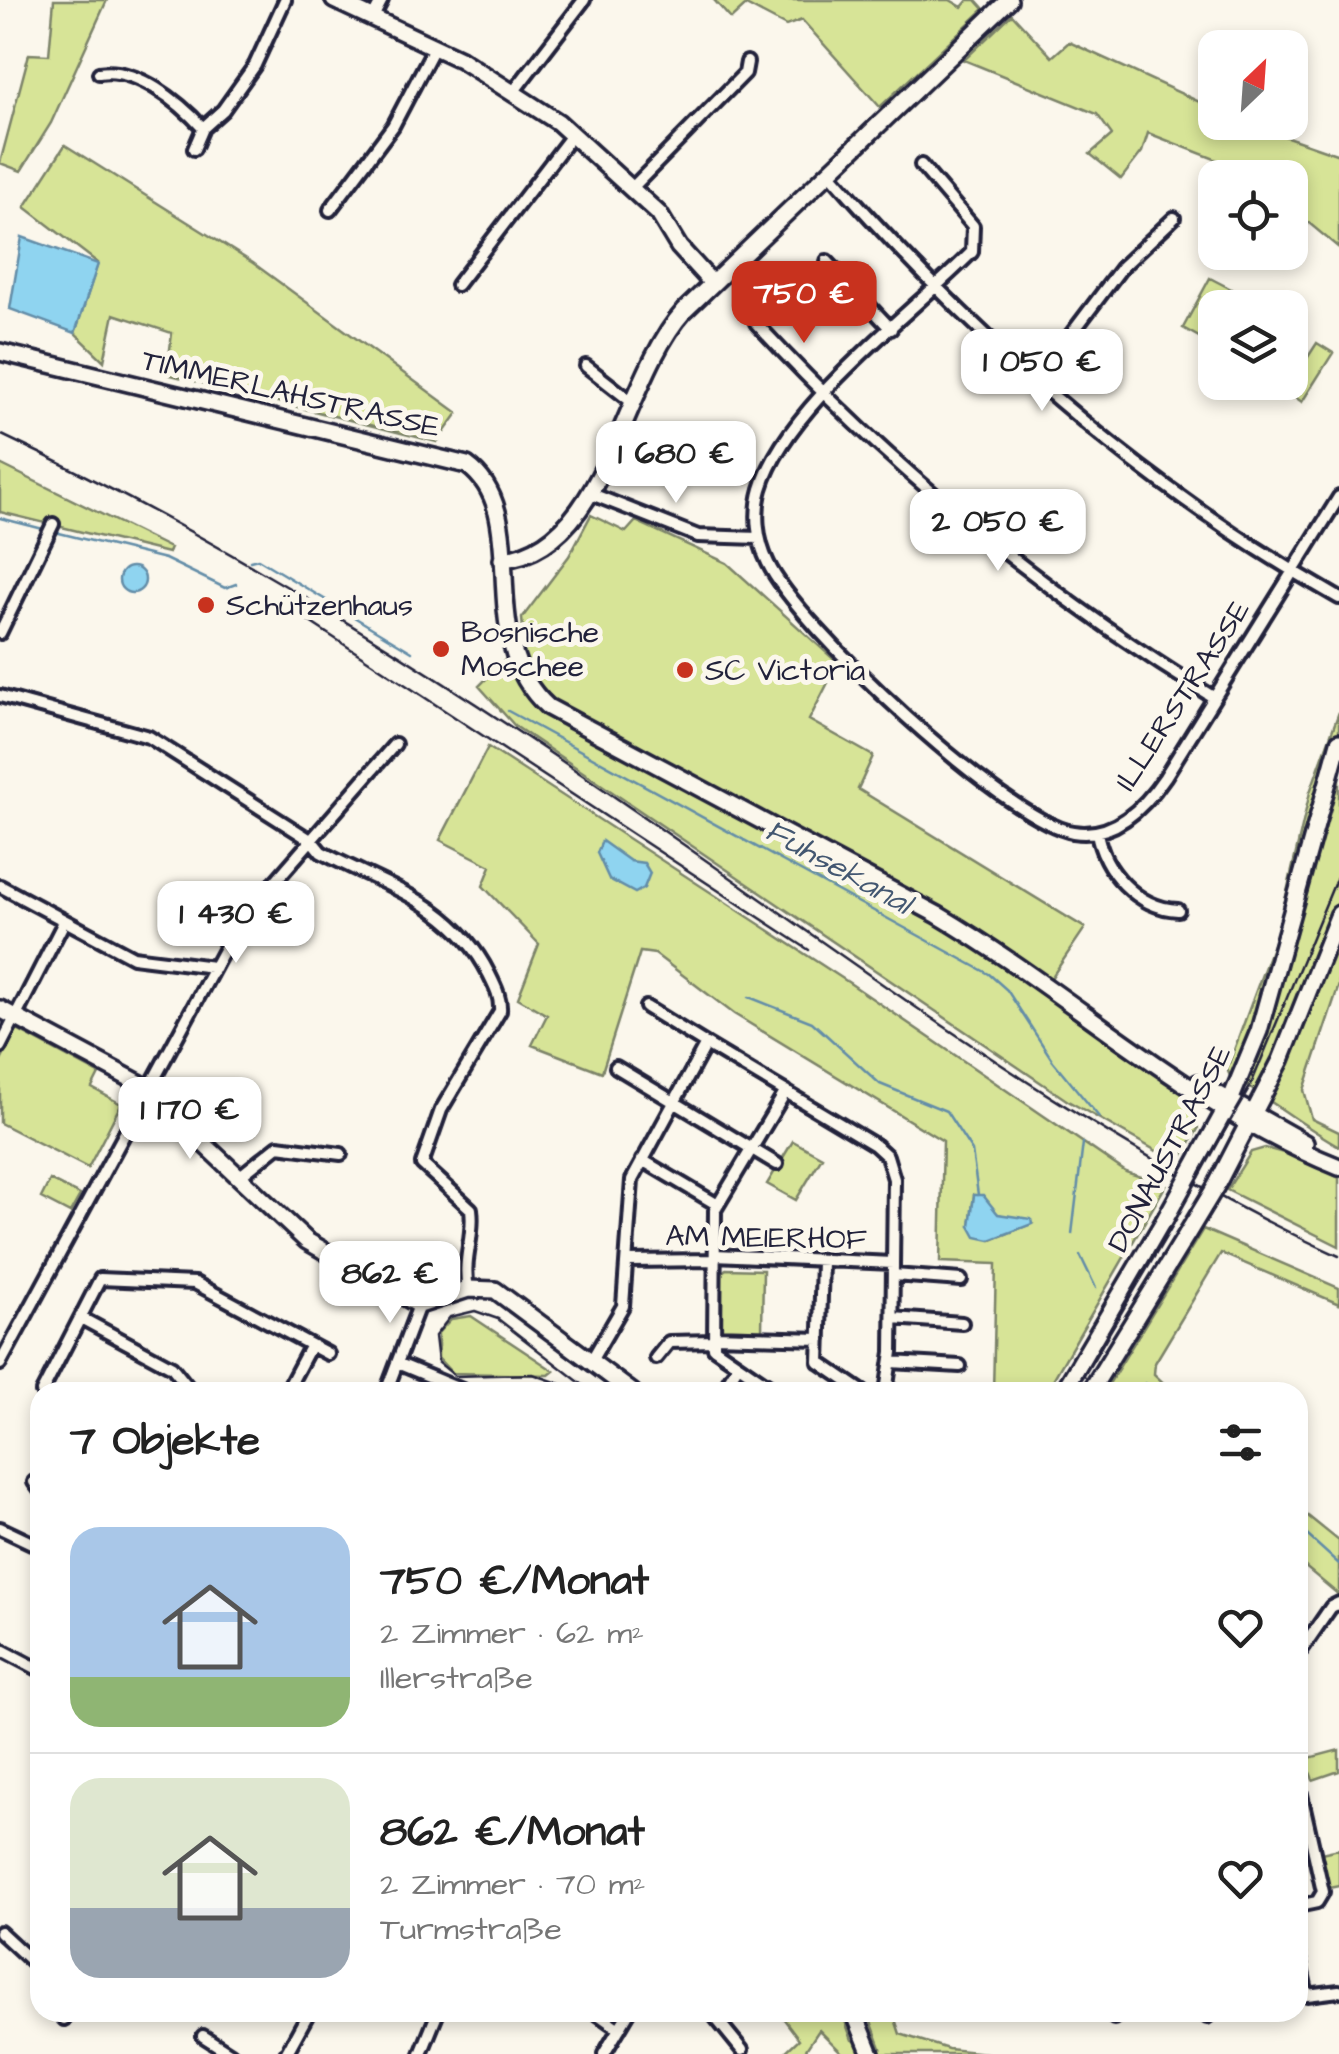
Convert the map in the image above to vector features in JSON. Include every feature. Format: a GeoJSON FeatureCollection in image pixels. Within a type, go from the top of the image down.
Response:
{"type":"FeatureCollection","features":[{"type":"Feature","properties":{"kind":"main road"},"geometry":{"type":"LineString","coordinates":[[334,0],[436,46],[514,91],[573,134],[633,187],[716,279]]}},
{"type":"Feature","properties":{"kind":"main road"},"geometry":{"type":"LineString","coordinates":[[502,559],[525,556],[550,544],[589,493],[657,344],[716,279],[1009,0]]}},
{"type":"Feature","properties":{"kind":"main road","name":"TIMMERLAHSTRASSE"},"geometry":{"type":"LineString","coordinates":[[0,352],[456,460],[481,476],[490,491],[499,518],[512,651],[530,687],[548,706],[938,915],[998,950],[1121,1039],[1227,1106],[1339,1164]]}},
{"type":"Feature","properties":{"kind":"main road","name":"DONAUSTRASSE"},"geometry":{"type":"LineString","coordinates":[[1069,1382],[1227,1106],[1270,997],[1339,742]]}},
{"type":"Feature","properties":{"kind":"main road","name":"DONAUSTRASSE"},"geometry":{"type":"LineString","coordinates":[[1096,1382],[1252,1121],[1339,914]]}},
{"type":"Feature","properties":{"kind":"main road"},"geometry":{"type":"LineString","coordinates":[[0,1009],[148,1090],[320,1250],[419,1305],[468,1289],[491,1289],[507,1296],[618,1382]]}},
{"type":"Feature","properties":{"kind":"main road"},"geometry":{"type":"LineString","coordinates":[[858,2022],[870,2054]]}},
{"type":"Feature","properties":{"kind":"street"},"geometry":{"type":"LineString","coordinates":[[194,149],[203,128],[246,78],[285,0]]}},
{"type":"Feature","properties":{"kind":"street"},"geometry":{"type":"LineString","coordinates":[[373,16],[382,0]]}},
{"type":"Feature","properties":{"kind":"street"},"geometry":{"type":"LineString","coordinates":[[514,91],[584,0]]}},
{"type":"Feature","properties":{"kind":"street"},"geometry":{"type":"LineString","coordinates":[[330,210],[392,126],[436,46]]}},
{"type":"Feature","properties":{"kind":"street"},"geometry":{"type":"LineString","coordinates":[[633,187],[744,73],[748,62]]}},
{"type":"Feature","properties":{"kind":"street"},"geometry":{"type":"LineString","coordinates":[[99,73],[113,72],[158,90],[203,128]]}},
{"type":"Feature","properties":{"kind":"street"},"geometry":{"type":"LineString","coordinates":[[457,285],[573,134]]}},
{"type":"Feature","properties":{"kind":"street"},"geometry":{"type":"LineString","coordinates":[[921,165],[975,231],[972,252],[824,396],[780,449],[767,472],[758,508],[760,538],[769,566],[799,609],[938,742],[1033,816],[1073,832],[1098,832],[1106,861],[1121,882],[1178,910]]}},
{"type":"Feature","properties":{"kind":"street"},"geometry":{"type":"LineString","coordinates":[[829,172],[935,288],[1035,382],[1146,470],[1316,586],[1339,606]]}},
{"type":"Feature","properties":{"kind":"street"},"geometry":{"type":"LineString","coordinates":[[1035,382],[1122,267],[1174,218]]}},
{"type":"Feature","properties":{"kind":"street"},"geometry":{"type":"LineString","coordinates":[[828,261],[890,329]]}},
{"type":"Feature","properties":{"kind":"street"},"geometry":{"type":"LineString","coordinates":[[756,323],[824,396],[1010,559],[1214,698]]}},
{"type":"Feature","properties":{"kind":"street"},"geometry":{"type":"LineString","coordinates":[[586,366],[632,402]]}},
{"type":"Feature","properties":{"kind":"street"},"geometry":{"type":"LineString","coordinates":[[589,493],[698,536],[760,538]]}},
{"type":"Feature","properties":{"kind":"street","name":"ILLERSTRASSE"},"geometry":{"type":"LineString","coordinates":[[1098,832],[1143,806],[1339,497]]}},
{"type":"Feature","properties":{"kind":"street"},"geometry":{"type":"LineString","coordinates":[[0,633],[51,530]]}},
{"type":"Feature","properties":{"kind":"street"},"geometry":{"type":"LineString","coordinates":[[1316,586],[1339,598]]}},
{"type":"Feature","properties":{"kind":"street"},"geometry":{"type":"LineString","coordinates":[[0,696],[149,738],[312,841],[321,852],[441,912],[471,944],[501,1000],[498,1016],[441,1110],[422,1164],[470,1209],[472,1230],[463,1261],[468,1289]]}},
{"type":"Feature","properties":{"kind":"street"},"geometry":{"type":"LineString","coordinates":[[0,1364],[212,967],[247,911],[395,744]]}},
{"type":"Feature","properties":{"kind":"street"},"geometry":{"type":"LineString","coordinates":[[0,886],[133,957],[212,967]]}},
{"type":"Feature","properties":{"kind":"street"},"geometry":{"type":"LineString","coordinates":[[0,1046],[64,922]]}},
{"type":"Feature","properties":{"kind":"street"},"geometry":{"type":"LineString","coordinates":[[646,1006],[887,1156],[894,1179],[888,1382]]}},
{"type":"Feature","properties":{"kind":"street"},"geometry":{"type":"LineString","coordinates":[[628,1261],[629,1194],[642,1160],[706,1044]]}},
{"type":"Feature","properties":{"kind":"street"},"geometry":{"type":"LineString","coordinates":[[616,1067],[777,1164]]}},
{"type":"Feature","properties":{"kind":"street"},"geometry":{"type":"LineString","coordinates":[[762,1382],[714,1348],[718,1205],[786,1091]]}},
{"type":"Feature","properties":{"kind":"street"},"geometry":{"type":"LineString","coordinates":[[238,1177],[278,1146],[341,1154]]}},
{"type":"Feature","properties":{"kind":"street"},"geometry":{"type":"LineString","coordinates":[[642,1160],[718,1205]]}},
{"type":"Feature","properties":{"kind":"street","name":"AM MEIERHOF"},"geometry":{"type":"LineString","coordinates":[[591,1362],[621,1312],[628,1261],[714,1260],[714,1255],[822,1257],[822,1262],[961,1280]]}},
{"type":"Feature","properties":{"kind":"street"},"geometry":{"type":"LineString","coordinates":[[822,1262],[821,1366],[847,1382]]}},
{"type":"Feature","properties":{"kind":"street"},"geometry":{"type":"LineString","coordinates":[[47,1382],[100,1280],[186,1280],[328,1354]]}},
{"type":"Feature","properties":{"kind":"street"},"geometry":{"type":"LineString","coordinates":[[390,1382],[419,1305]]}},
{"type":"Feature","properties":{"kind":"street"},"geometry":{"type":"LineString","coordinates":[[81,1318],[172,1367],[184,1382]]}},
{"type":"Feature","properties":{"kind":"street"},"geometry":{"type":"LineString","coordinates":[[893,1318],[962,1322]]}},
{"type":"Feature","properties":{"kind":"street"},"geometry":{"type":"LineString","coordinates":[[656,1358],[668,1342],[820,1339]]}},
{"type":"Feature","properties":{"kind":"street"},"geometry":{"type":"LineString","coordinates":[[291,1382],[311,1346]]}},
{"type":"Feature","properties":{"kind":"street"},"geometry":{"type":"LineString","coordinates":[[891,1362],[960,1366]]}},
{"type":"Feature","properties":{"kind":"street"},"geometry":{"type":"LineString","coordinates":[[397,1363],[442,1382]]}},
{"type":"Feature","properties":{"kind":"street"},"geometry":{"type":"LineString","coordinates":[[728,1382],[737,1367]]}},
{"type":"Feature","properties":{"kind":"street"},"geometry":{"type":"LineString","coordinates":[[0,1528],[30,1542]]}},
{"type":"Feature","properties":{"kind":"street"},"geometry":{"type":"LineString","coordinates":[[1308,1640],[1331,1606],[1339,1603]]}},
{"type":"Feature","properties":{"kind":"street"},"geometry":{"type":"LineString","coordinates":[[0,1649],[30,1665]]}},
{"type":"Feature","properties":{"kind":"street"},"geometry":{"type":"LineString","coordinates":[[1308,1844],[1322,1888],[1320,1899],[1308,1903]]}},
{"type":"Feature","properties":{"kind":"street"},"geometry":{"type":"LineString","coordinates":[[0,1932],[30,1960]]}},
{"type":"Feature","properties":{"kind":"street"},"geometry":{"type":"LineString","coordinates":[[1308,1995],[1339,1991]]}},
{"type":"Feature","properties":{"kind":"street"},"geometry":{"type":"LineString","coordinates":[[286,2054],[304,2022]]}},
{"type":"Feature","properties":{"kind":"street"},"geometry":{"type":"LineString","coordinates":[[421,2054],[434,2022]]}},
{"type":"Feature","properties":{"kind":"street"},"geometry":{"type":"LineString","coordinates":[[609,2022],[618,2029]]}},
{"type":"Feature","properties":{"kind":"street"},"geometry":{"type":"LineString","coordinates":[[607,2052],[623,2022]]}},
{"type":"Feature","properties":{"kind":"street"},"geometry":{"type":"LineString","coordinates":[[719,2022],[742,2050]]}},
{"type":"Feature","properties":{"kind":"street"},"geometry":{"type":"LineString","coordinates":[[203,2036],[231,2054]]}},
{"type":"Feature","properties":{"kind":"green space"},"geometry":{"type":"Polygon","coordinates":[[[54,0],[107,0],[51,123],[21,171],[0,163],[29,54],[49,55],[54,0]]]}},
{"type":"Feature","properties":{"kind":"green space"},"geometry":{"type":"Polygon","coordinates":[[[714,0],[950,0],[962,7],[968,0],[976,0],[984,9],[880,107],[802,20],[786,26],[746,5],[731,19],[714,0]]]}},
{"type":"Feature","properties":{"kind":"green space"},"geometry":{"type":"Polygon","coordinates":[[[1012,14],[1052,57],[1069,42],[1198,101],[1198,140],[1296,140],[1339,155],[1339,248],[1308,223],[1308,160],[1217,160],[1148,133],[1142,152],[1121,179],[1090,154],[1112,135],[1097,114],[964,60],[1012,14]]]}},
{"type":"Feature","properties":{"kind":"green space"},"geometry":{"type":"Polygon","coordinates":[[[65,145],[253,263],[458,413],[437,442],[167,374],[172,333],[114,314],[104,361],[75,333],[98,263],[25,207],[65,145]]]}},
{"type":"Feature","properties":{"kind":"green space"},"geometry":{"type":"Polygon","coordinates":[[[1210,278],[1233,290],[1204,290],[1210,278]]]}},
{"type":"Feature","properties":{"kind":"green space"},"geometry":{"type":"Polygon","coordinates":[[[1198,300],[1198,336],[1183,328],[1198,300]]]}},
{"type":"Feature","properties":{"kind":"green space"},"geometry":{"type":"Polygon","coordinates":[[[1317,343],[1333,353],[1308,393],[1308,357],[1317,343]]]}},
{"type":"Feature","properties":{"kind":"green space"},"geometry":{"type":"Polygon","coordinates":[[[0,464],[170,548],[168,553],[0,512],[0,464]]]}},
{"type":"Feature","properties":{"kind":"green space"},"geometry":{"type":"Polygon","coordinates":[[[591,515],[626,532],[636,521],[727,563],[838,663],[809,720],[873,756],[858,789],[1085,928],[1041,993],[1191,1090],[1198,1129],[1178,1163],[1068,1101],[515,726],[479,686],[524,641],[522,618],[569,556],[591,515]]]}},
{"type":"Feature","properties":{"kind":"green space"},"geometry":{"type":"Polygon","coordinates":[[[1339,712],[1339,985],[1304,1090],[1312,1119],[1339,1132],[1339,1146],[1230,1076],[1227,1069],[1278,931],[1310,792],[1339,712]]]}},
{"type":"Feature","properties":{"kind":"green space"},"geometry":{"type":"Polygon","coordinates":[[[488,747],[851,984],[1126,1172],[1166,1185],[1052,1382],[993,1382],[996,1264],[940,1262],[943,1141],[734,1014],[655,954],[640,952],[602,1072],[532,1045],[547,1015],[518,998],[539,944],[483,886],[491,866],[440,840],[488,747]],[[974,1195],[970,1226],[991,1240],[1031,1224],[998,1214],[974,1195]]]}},
{"type":"Feature","properties":{"kind":"green space"},"geometry":{"type":"Polygon","coordinates":[[[17,1030],[99,1074],[92,1088],[121,1104],[88,1168],[0,1123],[0,1063],[17,1030]]]}},
{"type":"Feature","properties":{"kind":"green space"},"geometry":{"type":"Polygon","coordinates":[[[793,1141],[822,1157],[796,1200],[767,1184],[793,1141]]]}},
{"type":"Feature","properties":{"kind":"green space"},"geometry":{"type":"Polygon","coordinates":[[[1265,1148],[1303,1158],[1339,1178],[1339,1246],[1227,1190],[1251,1152],[1265,1148]]]}},
{"type":"Feature","properties":{"kind":"green space"},"geometry":{"type":"Polygon","coordinates":[[[50,1180],[80,1195],[70,1213],[41,1198],[50,1180]]]}},
{"type":"Feature","properties":{"kind":"green space"},"geometry":{"type":"Polygon","coordinates":[[[1203,1229],[1339,1288],[1339,1304],[1221,1253],[1155,1363],[1154,1374],[1162,1382],[1110,1382],[1203,1229]]]}},
{"type":"Feature","properties":{"kind":"green space"},"geometry":{"type":"Polygon","coordinates":[[[726,1269],[763,1270],[762,1331],[720,1330],[720,1274],[726,1269]]]}},
{"type":"Feature","properties":{"kind":"green space"},"geometry":{"type":"Polygon","coordinates":[[[471,1316],[554,1371],[549,1375],[452,1373],[438,1358],[438,1333],[451,1319],[471,1316]]]}},
{"type":"Feature","properties":{"kind":"green space"},"geometry":{"type":"Polygon","coordinates":[[[1308,1516],[1339,1541],[1339,1595],[1308,1569],[1308,1516]]]}},
{"type":"Feature","properties":{"kind":"green space"},"geometry":{"type":"Polygon","coordinates":[[[1339,1750],[1339,1771],[1313,1780],[1308,1758],[1339,1750]]]}},
{"type":"Feature","properties":{"kind":"green space"},"geometry":{"type":"Polygon","coordinates":[[[1339,1849],[1339,1886],[1329,1888],[1321,1853],[1339,1849]]]}},
{"type":"Feature","properties":{"kind":"green space"},"geometry":{"type":"Polygon","coordinates":[[[786,2022],[845,2022],[852,2040],[881,2048],[871,2022],[896,2022],[900,2034],[948,2049],[996,2054],[843,2054],[819,2030],[803,2054],[783,2054],[799,2039],[786,2022]]]}},
{"type":"Feature","properties":{"kind":"water"},"geometry":{"type":"Polygon","coordinates":[[[22,237],[98,264],[75,333],[10,309],[22,237]]]}},
{"type":"Feature","properties":{"kind":"water"},"geometry":{"type":"Polygon","coordinates":[[[132,567],[142,570],[142,590],[132,593],[122,590],[119,580],[122,570],[132,567]]]}},
{"type":"Feature","properties":{"kind":"water"},"geometry":{"type":"Polygon","coordinates":[[[602,841],[630,861],[644,863],[650,873],[644,888],[635,893],[609,879],[597,853],[602,841]]]}},
{"type":"Feature","properties":{"kind":"water"},"geometry":{"type":"Polygon","coordinates":[[[974,1195],[983,1195],[998,1214],[1031,1219],[1032,1224],[990,1240],[976,1237],[970,1226],[974,1195]]]}},
{"type":"Feature","properties":{"kind":"waterway","name":"Fuhsekanal"},"geometry":{"type":"LineString","coordinates":[[0,518],[47,530]]}},
{"type":"Feature","properties":{"kind":"waterway","name":"Fuhsekanal"},"geometry":{"type":"LineString","coordinates":[[55,532],[165,559],[225,588],[236,584]]}},
{"type":"Feature","properties":{"kind":"waterway","name":"Fuhsekanal"},"geometry":{"type":"LineString","coordinates":[[250,561],[258,559],[412,652]]}},
{"type":"Feature","properties":{"kind":"waterway","name":"Fuhsekanal"},"geometry":{"type":"LineString","coordinates":[[508,711],[989,974],[1007,990],[1053,1061],[1099,1117]]}},
{"type":"Feature","properties":{"kind":"waterway"},"geometry":{"type":"LineString","coordinates":[[749,997],[812,1022],[880,1084],[946,1111],[972,1151],[978,1195]]}},
{"type":"Feature","properties":{"kind":"waterway","name":"Fuhsekanal"},"geometry":{"type":"LineString","coordinates":[[1072,1234],[1083,1143]]}},
{"type":"Feature","properties":{"kind":"waterway","name":"Fuhsekanal"},"geometry":{"type":"LineString","coordinates":[[1080,1255],[1096,1288]]}},
{"type":"Feature","properties":{"kind":"waterway","name":"Fuhsekanal"},"geometry":{"type":"LineString","coordinates":[[1308,1536],[1339,1564]]}},
{"type":"Feature","properties":{"kind":"tram line"},"geometry":{"type":"LineString","coordinates":[[1079,1382],[1250,1087],[1339,872]]}},
{"type":"Feature","properties":{"kind":"tram line"},"geometry":{"type":"LineString","coordinates":[[555,1382],[533,1374],[455,1376],[438,1362],[435,1336],[450,1317],[475,1311],[498,1319],[579,1382]]}},
{"type":"Feature","properties":{"kind":"railway"},"geometry":{"type":"LineString","coordinates":[[0,434],[178,525],[351,625],[519,733],[1002,1066],[1167,1167],[1339,1256]]}},
{"type":"Feature","properties":{"kind":"railway"},"geometry":{"type":"LineString","coordinates":[[278,601],[809,950]]}},
{"type":"Feature","properties":{"kind":"place","name":"Schützenhaus"},"geometry":{"type":"Point","coordinates":[206,605]}},
{"type":"Feature","properties":{"kind":"place","name":"Bosnische Moschee"},"geometry":{"type":"Point","coordinates":[441,649]}},
{"type":"Feature","properties":{"kind":"place","name":"SC Victoria"},"geometry":{"type":"Point","coordinates":[685,670]}}]}
